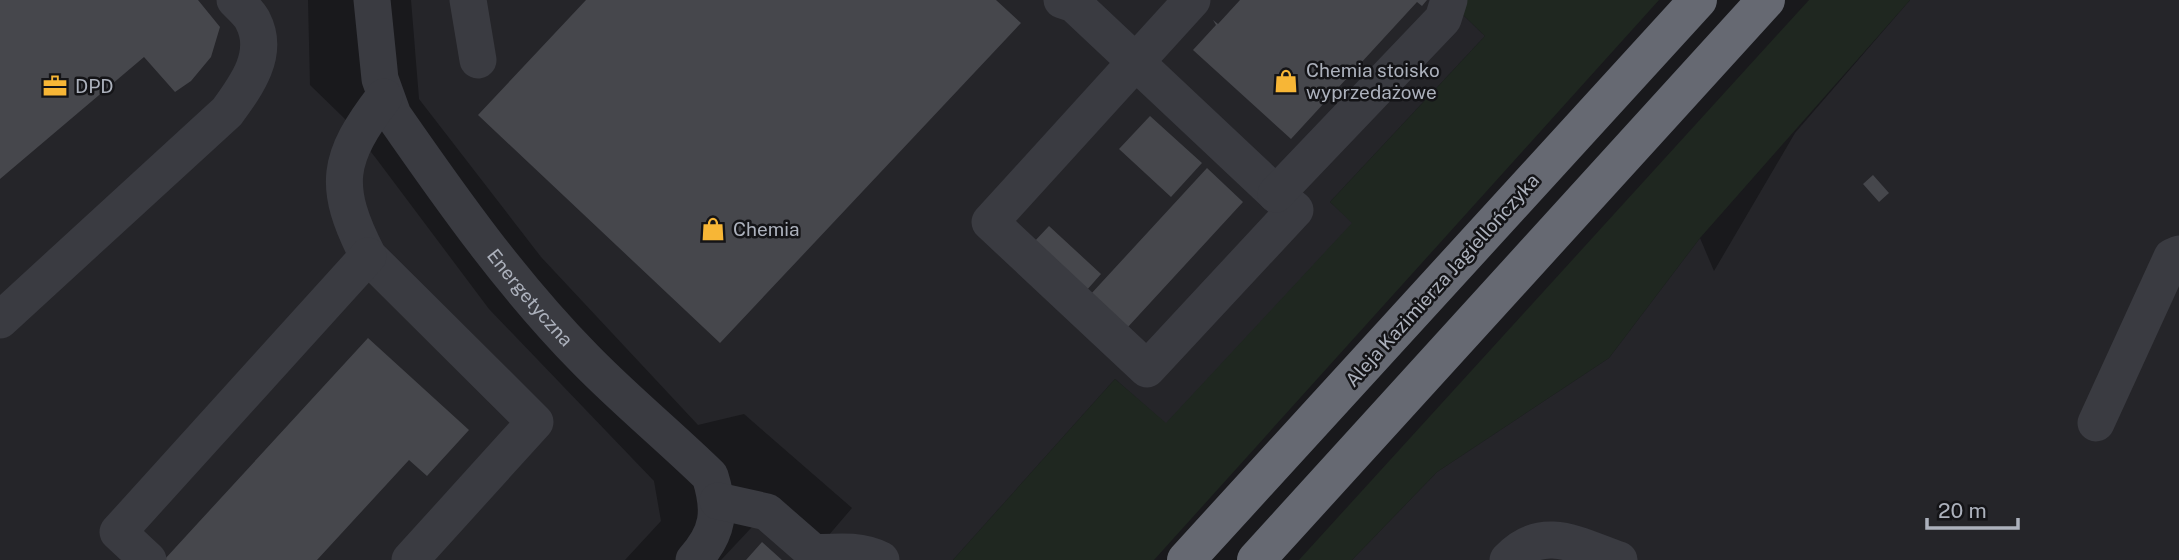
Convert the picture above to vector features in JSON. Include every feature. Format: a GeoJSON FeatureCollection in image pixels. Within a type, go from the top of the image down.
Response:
{"type":"FeatureCollection","features":[{"type":"Feature","properties":{"kind":"highway","name":"Aleja Kazimierza Jagiellończyka"},"geometry":{"type":"LineString","coordinates":[[1186,560],[1698,0]]}},
{"type":"Feature","properties":{"kind":"highway"},"geometry":{"type":"LineString","coordinates":[[1256,560],[1766,0]]}},
{"type":"Feature","properties":{"kind":"street"},"geometry":{"type":"LineString","coordinates":[[0,320],[227,112],[246,86],[260,53],[253,21],[235,0]]}},
{"type":"Feature","properties":{"kind":"street","name":"Energetyczna"},"geometry":{"type":"LineString","coordinates":[[372,0],[384,97],[393,115],[464,218],[524,292],[585,359],[710,476],[718,501]]}},
{"type":"Feature","properties":{"kind":"street"},"geometry":{"type":"LineString","coordinates":[[468,0],[478,60]]}},
{"type":"Feature","properties":{"kind":"street"},"geometry":{"type":"LineString","coordinates":[[1062,0],[1074,4],[1135,62],[1276,194],[1295,210],[1147,369],[990,222],[1135,62],[1192,0]]}},
{"type":"Feature","properties":{"kind":"street"},"geometry":{"type":"LineString","coordinates":[[1276,194],[1443,19],[1449,0]]}},
{"type":"Feature","properties":{"kind":"street"},"geometry":{"type":"LineString","coordinates":[[384,97],[352,142],[345,174],[346,204],[368,256],[535,422],[410,560]]}},
{"type":"Feature","properties":{"kind":"street"},"geometry":{"type":"LineString","coordinates":[[2096,423],[2172,257],[2179,254]]}},
{"type":"Feature","properties":{"kind":"street"},"geometry":{"type":"LineString","coordinates":[[148,560],[118,532],[368,256]]}},
{"type":"Feature","properties":{"kind":"street"},"geometry":{"type":"LineString","coordinates":[[694,560],[712,541],[718,501],[766,512],[814,553],[870,554],[881,560]]}},
{"type":"Feature","properties":{"kind":"street"},"geometry":{"type":"LineString","coordinates":[[1508,560],[1516,551],[1539,539],[1564,540],[1619,560]]}},
{"type":"Feature","properties":{"kind":"shaded area"},"geometry":{"type":"Polygon","coordinates":[[[0,0],[308,0],[310,85],[344,118],[489,309],[654,481],[661,521],[625,560],[0,560],[0,0]]]}},
{"type":"Feature","properties":{"kind":"shaded area"},"geometry":{"type":"Polygon","coordinates":[[[411,0],[1462,0],[1460,12],[1485,36],[1330,202],[1353,223],[1166,424],[1115,379],[953,560],[721,560],[752,527],[828,536],[852,508],[744,414],[698,425],[541,257],[419,99],[411,0]]]}},
{"type":"Feature","properties":{"kind":"shaded area"},"geometry":{"type":"Polygon","coordinates":[[[1462,0],[1659,0],[1154,560],[953,560],[1115,379],[1166,423],[1352,223],[1330,202],[1485,36],[1460,12],[1462,0]]]}},
{"type":"Feature","properties":{"kind":"shaded area"},"geometry":{"type":"Polygon","coordinates":[[[1809,0],[1910,0],[1700,238],[1609,358],[1437,472],[1352,560],[1299,560],[1809,0]]]}},
{"type":"Feature","properties":{"kind":"shaded area"},"geometry":{"type":"Polygon","coordinates":[[[1910,0],[2179,0],[2179,560],[1352,560],[1437,472],[1609,358],[1700,238],[1714,271],[1795,133],[1910,0]]]}},
{"type":"Feature","properties":{"kind":"building","name":"DPD"},"geometry":{"type":"Polygon","coordinates":[[[0,0],[198,0],[220,27],[211,57],[191,81],[175,92],[144,57],[0,179],[0,0]]]}},
{"type":"Feature","properties":{"kind":"building","name":"Chemia"},"geometry":{"type":"Polygon","coordinates":[[[586,0],[996,0],[1021,23],[720,343],[478,115],[586,0]]]}},
{"type":"Feature","properties":{"kind":"building","name":"Chemia stoisko wyprzedażowe"},"geometry":{"type":"Polygon","coordinates":[[[1240,0],[1427,0],[1422,6],[1417,2],[1291,139],[1193,50],[1216,25],[1213,20],[1218,24],[1240,0]]]}},
{"type":"Feature","properties":{"kind":"building"},"geometry":{"type":"Polygon","coordinates":[[[1150,116],[1202,163],[1171,197],[1119,149],[1150,116]]]}},
{"type":"Feature","properties":{"kind":"building"},"geometry":{"type":"Polygon","coordinates":[[[1207,168],[1243,202],[1127,328],[1090,295],[1207,168]]]}},
{"type":"Feature","properties":{"kind":"building"},"geometry":{"type":"Polygon","coordinates":[[[1873,175],[1889,193],[1879,202],[1863,184],[1873,175]]]}},
{"type":"Feature","properties":{"kind":"building"},"geometry":{"type":"Polygon","coordinates":[[[1049,226],[1101,274],[1086,291],[1033,243],[1049,226]]]}},
{"type":"Feature","properties":{"kind":"building"},"geometry":{"type":"Polygon","coordinates":[[[368,338],[469,430],[427,476],[409,460],[317,560],[164,560],[368,338]]]}},
{"type":"Feature","properties":{"kind":"building"},"geometry":{"type":"Polygon","coordinates":[[[762,542],[782,560],[746,560],[762,542]]]}},
{"type":"Feature","properties":{"kind":"place","name":"Chemia stoisko wyprzedażowe"},"geometry":{"type":"Point","coordinates":[1286,81]}},
{"type":"Feature","properties":{"kind":"place","name":"DPD"},"geometry":{"type":"Point","coordinates":[55,86]}},
{"type":"Feature","properties":{"kind":"place","name":"Chemia"},"geometry":{"type":"Point","coordinates":[713,229]}}]}
